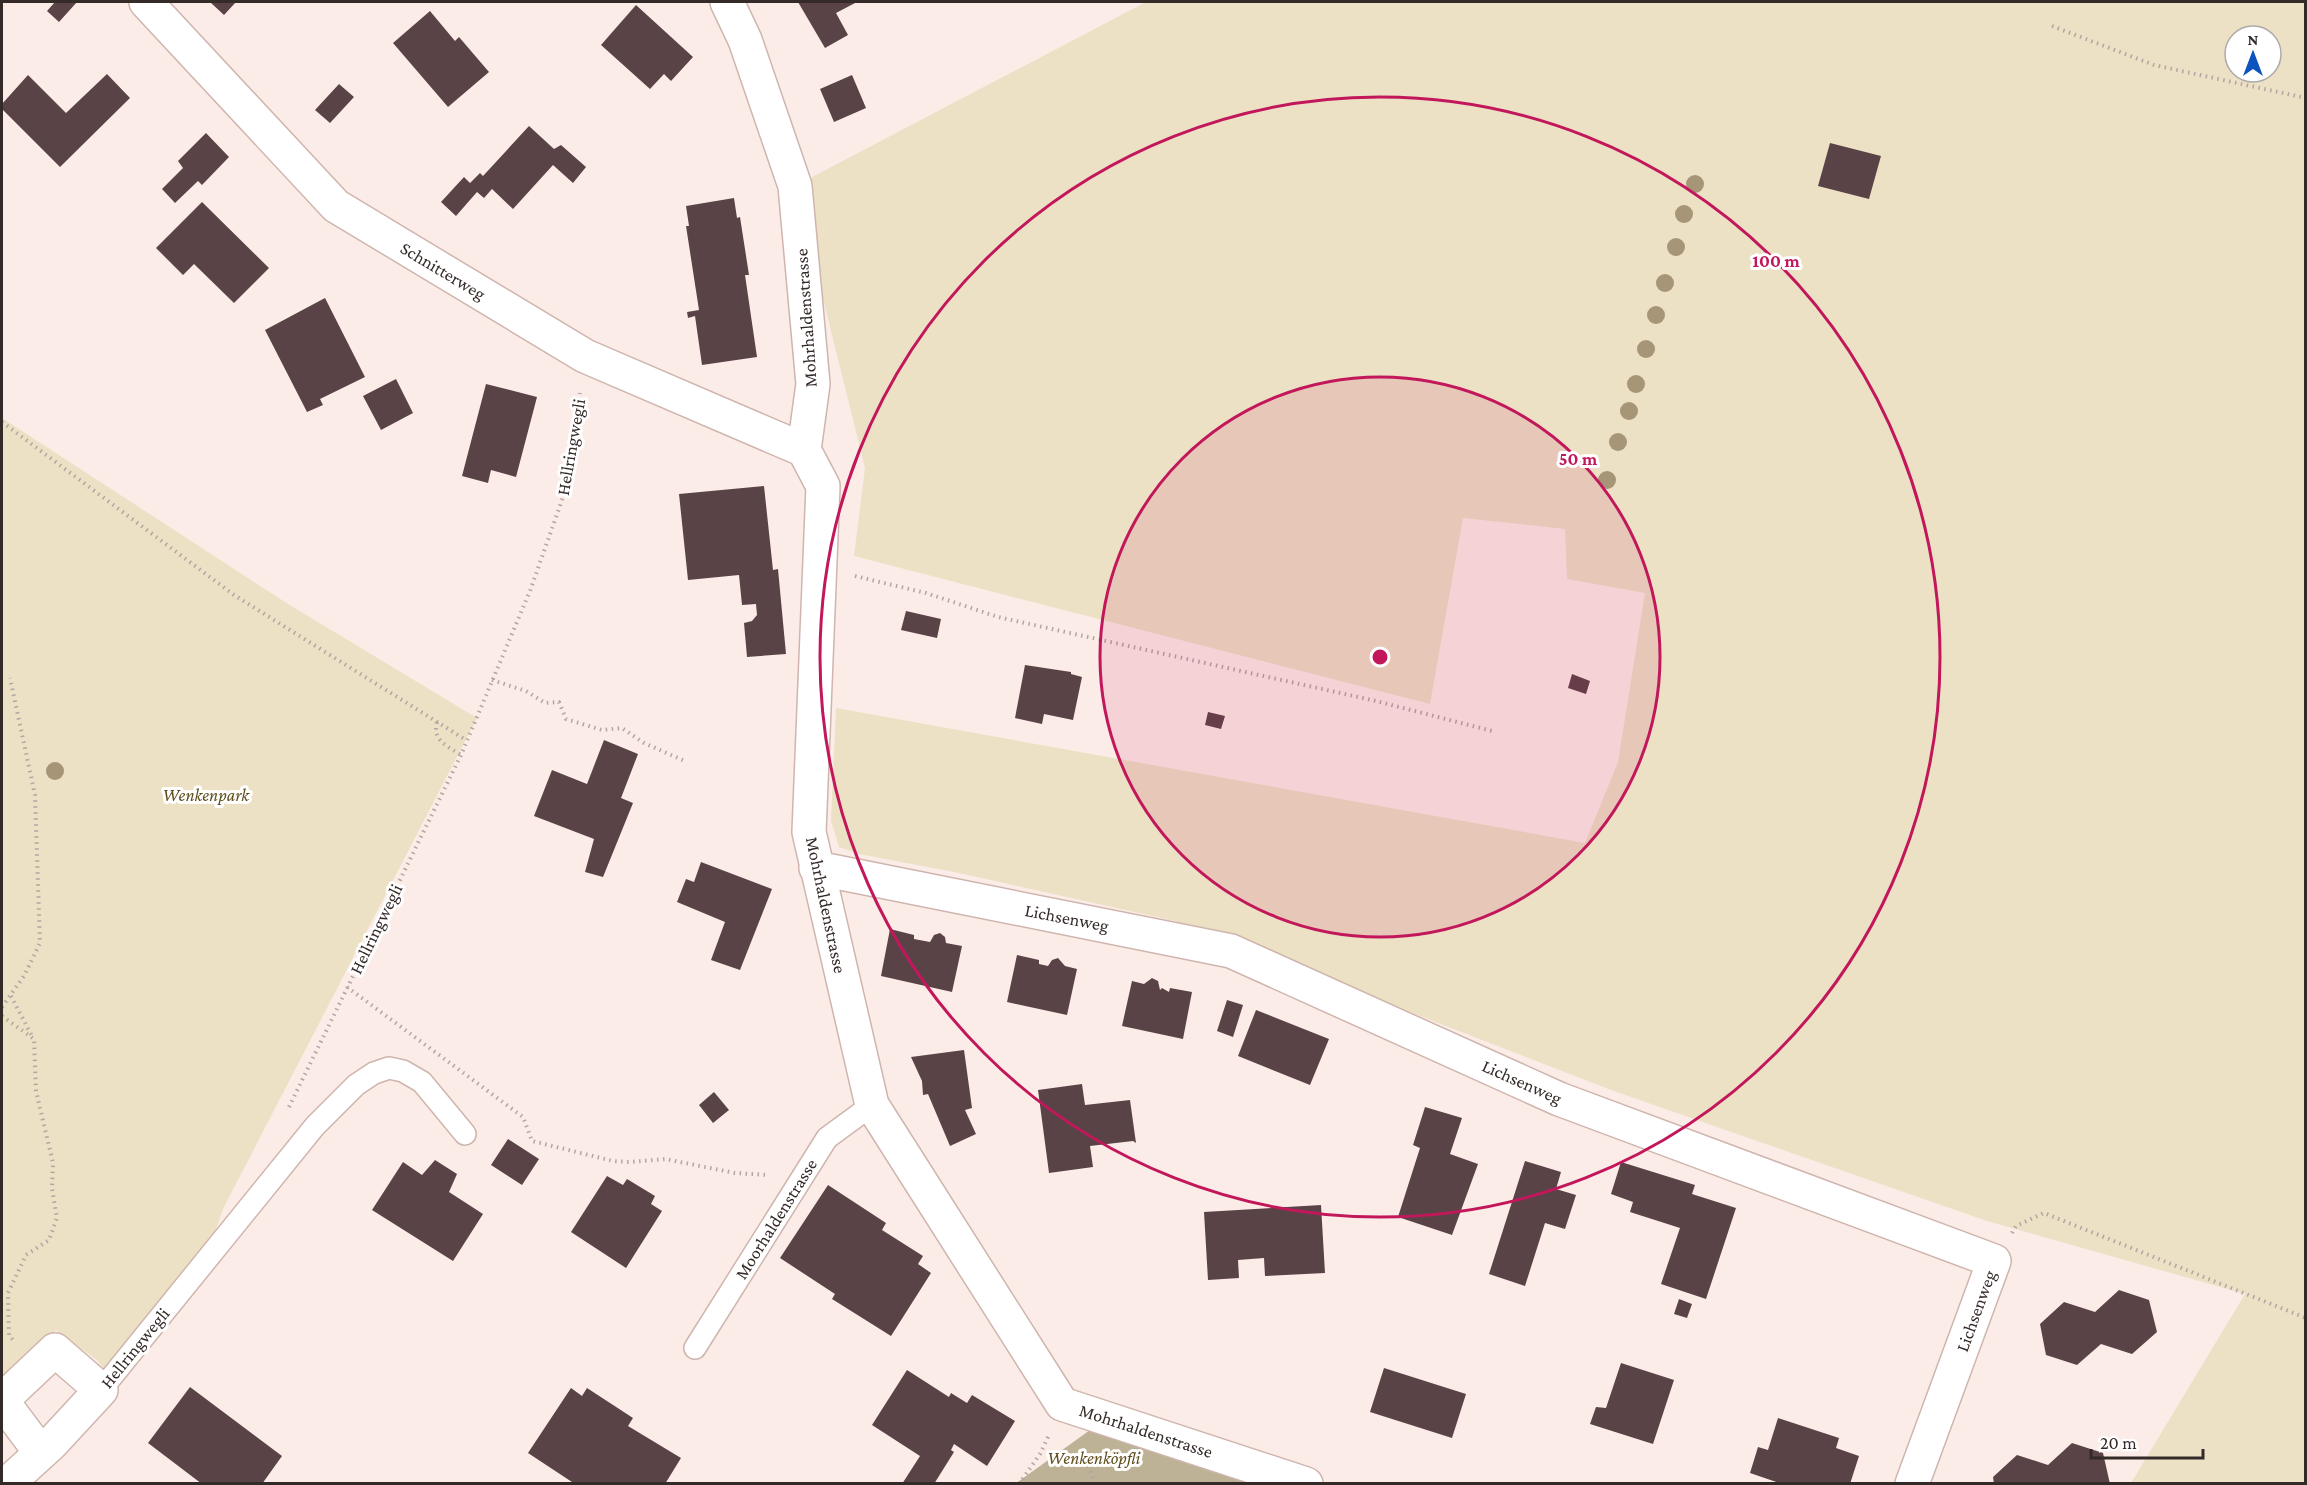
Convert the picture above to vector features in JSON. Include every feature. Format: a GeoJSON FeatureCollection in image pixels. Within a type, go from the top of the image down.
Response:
{"type":"FeatureCollection","features":[{"type":"Feature","properties":{"kind":"street","name":"Schnitterweg"},"geometry":{"type":"LineString","coordinates":[[146,2],[336,206],[585,356],[804,450]]}},
{"type":"Feature","properties":{"kind":"street","name":"Mohrhaldenstrasse"},"geometry":{"type":"LineString","coordinates":[[727,2],[746,40],[795,186],[813,384],[804,450],[823,486],[809,832],[872,1105],[1062,1404],[1306,1484]]}},
{"type":"Feature","properties":{"kind":"street","name":"Lichsenweg"},"geometry":{"type":"LineString","coordinates":[[816,868],[1231,951],[1559,1099],[1994,1262],[1912,1484]]}},
{"type":"Feature","properties":{"kind":"street"},"geometry":{"type":"LineString","coordinates":[[46,1449],[2,1400],[56,1350],[100,1390]]}},
{"type":"Feature","properties":{"kind":"street","name":"Hellringwegli"},"geometry":{"type":"LineString","coordinates":[[7,1484],[46,1449],[100,1390]]}},
{"type":"Feature","properties":{"kind":"lane","name":"Hellringwegli"},"geometry":{"type":"LineString","coordinates":[[100,1390],[315,1126],[356,1085],[374,1073],[389,1068],[403,1071],[422,1082],[465,1134]]}},
{"type":"Feature","properties":{"kind":"lane","name":"Moorhaldenstrasse"},"geometry":{"type":"LineString","coordinates":[[695,1348],[827,1138],[872,1105]]}},
{"type":"Feature","properties":{"kind":"path"},"geometry":{"type":"LineString","coordinates":[[2052,26],[2154,65],[2306,98]]}},
{"type":"Feature","properties":{"kind":"path","name":"Hellringwegli"},"geometry":{"type":"LineString","coordinates":[[287,1111],[461,755],[530,591],[568,483],[585,356]]}},
{"type":"Feature","properties":{"kind":"path"},"geometry":{"type":"LineString","coordinates":[[2,422],[234,595],[466,740]]}},
{"type":"Feature","properties":{"kind":"path"},"geometry":{"type":"LineString","coordinates":[[820,567],[926,593],[998,617],[1376,700],[1492,731]]}},
{"type":"Feature","properties":{"kind":"path"},"geometry":{"type":"LineString","coordinates":[[2,1007],[11,996],[40,943],[35,795],[10,678]]}},
{"type":"Feature","properties":{"kind":"path"},"geometry":{"type":"LineString","coordinates":[[492,680],[526,691],[545,703],[559,702],[566,719],[574,723],[602,730],[622,728],[644,743],[687,762]]}},
{"type":"Feature","properties":{"kind":"path"},"geometry":{"type":"LineString","coordinates":[[437,722],[435,734],[437,738],[461,755]]}},
{"type":"Feature","properties":{"kind":"path"},"geometry":{"type":"LineString","coordinates":[[347,987],[524,1117],[532,1141],[613,1161],[664,1159],[735,1173],[767,1176],[810,1165]]}},
{"type":"Feature","properties":{"kind":"path"},"geometry":{"type":"LineString","coordinates":[[11,996],[34,1039],[36,1092],[53,1163],[52,1189],[57,1218],[49,1240],[26,1255],[8,1293],[9,1335],[37,1368]]}},
{"type":"Feature","properties":{"kind":"path"},"geometry":{"type":"LineString","coordinates":[[2,1016],[34,1039]]}},
{"type":"Feature","properties":{"kind":"path"},"geometry":{"type":"LineString","coordinates":[[1994,1262],[2016,1226],[2044,1213],[2306,1318]]}},
{"type":"Feature","properties":{"kind":"path"},"geometry":{"type":"LineString","coordinates":[[1019,1484],[1040,1454],[1062,1404]]}},
{"type":"Feature","properties":{"kind":"green space"},"geometry":{"type":"Polygon","coordinates":[[[1146,2],[2305,2],[2305,1483],[2131,1483],[2245,1294],[1987,1221],[1611,1090],[1175,921],[959,873],[859,854],[839,847],[831,821],[836,708],[1585,843],[1618,762],[1645,593],[1567,579],[1565,529],[1463,518],[1430,704],[854,556],[865,468],[795,186],[1146,2]]]}},
{"type":"Feature","properties":{"kind":"green space","name":"Wenkenpark"},"geometry":{"type":"Polygon","coordinates":[[[2,418],[288,604],[477,718],[223,1209],[197,1284],[117,1386],[97,1360],[56,1330],[2,1376],[2,418]]]}},
{"type":"Feature","properties":{"kind":"green space","name":"Wenkenköpfli"},"geometry":{"type":"Polygon","coordinates":[[[1090,1430],[1251,1483],[1015,1484],[1090,1430]]]}},
{"type":"Feature","properties":{"kind":"building"},"geometry":{"type":"Polygon","coordinates":[[[55,2],[77,2],[59,22],[47,11],[55,2]]]}},
{"type":"Feature","properties":{"kind":"building"},"geometry":{"type":"Polygon","coordinates":[[[210,2],[236,2],[224,15],[210,2]]]}},
{"type":"Feature","properties":{"kind":"building"},"geometry":{"type":"Polygon","coordinates":[[[798,2],[857,2],[836,13],[848,35],[825,48],[798,2]]]}},
{"type":"Feature","properties":{"kind":"building"},"geometry":{"type":"Polygon","coordinates":[[[636,5],[693,57],[671,81],[664,74],[650,89],[601,45],[636,5]]]}},
{"type":"Feature","properties":{"kind":"building"},"geometry":{"type":"Polygon","coordinates":[[[430,11],[455,41],[459,37],[489,72],[448,107],[393,43],[430,11]]]}},
{"type":"Feature","properties":{"kind":"building"},"geometry":{"type":"Polygon","coordinates":[[[107,74],[130,98],[60,167],[2,109],[2,104],[28,75],[66,113],[107,74]]]}},
{"type":"Feature","properties":{"kind":"building"},"geometry":{"type":"Polygon","coordinates":[[[852,75],[866,108],[834,122],[820,89],[852,75]]]}},
{"type":"Feature","properties":{"kind":"building"},"geometry":{"type":"Polygon","coordinates":[[[339,84],[354,97],[330,123],[315,110],[339,84]]]}},
{"type":"Feature","properties":{"kind":"building"},"geometry":{"type":"Polygon","coordinates":[[[529,126],[554,149],[561,145],[586,167],[573,183],[553,165],[513,209],[492,189],[484,198],[477,192],[456,216],[441,202],[464,177],[470,183],[480,173],[483,176],[529,126]]]}},
{"type":"Feature","properties":{"kind":"building"},"geometry":{"type":"Polygon","coordinates":[[[206,133],[229,157],[202,185],[198,181],[175,203],[162,189],[183,168],[178,161],[206,133]]]}},
{"type":"Feature","properties":{"kind":"building"},"geometry":{"type":"Polygon","coordinates":[[[1830,143],[1881,156],[1869,199],[1818,186],[1830,143]]]}},
{"type":"Feature","properties":{"kind":"building"},"geometry":{"type":"Polygon","coordinates":[[[734,198],[737,218],[740,217],[749,275],[745,275],[757,357],[702,365],[695,316],[688,318],[687,312],[699,310],[686,226],[689,226],[686,206],[734,198]]]}},
{"type":"Feature","properties":{"kind":"building"},"geometry":{"type":"Polygon","coordinates":[[[202,202],[269,268],[234,303],[194,264],[183,275],[156,248],[202,202]]]}},
{"type":"Feature","properties":{"kind":"building"},"geometry":{"type":"Polygon","coordinates":[[[325,298],[365,377],[320,399],[323,405],[307,412],[265,330],[325,298]]]}},
{"type":"Feature","properties":{"kind":"building"},"geometry":{"type":"Polygon","coordinates":[[[396,379],[413,413],[381,430],[363,396],[396,379]]]}},
{"type":"Feature","properties":{"kind":"building"},"geometry":{"type":"Polygon","coordinates":[[[486,384],[537,397],[516,477],[491,470],[488,483],[462,476],[486,384]]]}},
{"type":"Feature","properties":{"kind":"building"},"geometry":{"type":"Polygon","coordinates":[[[764,486],[773,570],[778,569],[786,654],[747,657],[744,623],[752,621],[757,615],[756,604],[742,605],[739,575],[688,580],[679,494],[764,486]]]}},
{"type":"Feature","properties":{"kind":"building"},"geometry":{"type":"Polygon","coordinates":[[[906,611],[941,619],[937,638],[901,630],[906,611]]]}},
{"type":"Feature","properties":{"kind":"building"},"geometry":{"type":"Polygon","coordinates":[[[1025,665],[1071,672],[1071,674],[1082,677],[1073,720],[1044,714],[1042,724],[1015,718],[1025,665]]]}},
{"type":"Feature","properties":{"kind":"building"},"geometry":{"type":"Polygon","coordinates":[[[1572,674],[1590,681],[1586,694],[1568,688],[1572,674]]]}},
{"type":"Feature","properties":{"kind":"building"},"geometry":{"type":"Polygon","coordinates":[[[1208,712],[1225,716],[1221,729],[1205,725],[1208,712]]]}},
{"type":"Feature","properties":{"kind":"building"},"geometry":{"type":"Polygon","coordinates":[[[604,740],[638,754],[621,798],[633,803],[603,877],[585,872],[594,839],[534,816],[552,770],[587,784],[604,740]]]}},
{"type":"Feature","properties":{"kind":"building"},"geometry":{"type":"Polygon","coordinates":[[[701,862],[772,889],[740,970],[711,960],[725,922],[677,902],[686,879],[694,882],[701,862]]]}},
{"type":"Feature","properties":{"kind":"building"},"geometry":{"type":"Polygon","coordinates":[[[890,929],[914,935],[914,939],[930,942],[934,935],[940,933],[945,937],[946,943],[962,946],[952,992],[881,976],[890,929]]]}},
{"type":"Feature","properties":{"kind":"building"},"geometry":{"type":"Polygon","coordinates":[[[1017,955],[1039,960],[1039,964],[1048,966],[1052,960],[1058,958],[1065,966],[1077,969],[1067,1015],[1007,1002],[1017,955]]]}},
{"type":"Feature","properties":{"kind":"building"},"geometry":{"type":"Polygon","coordinates":[[[1152,978],[1158,981],[1160,990],[1162,988],[1169,992],[1170,988],[1192,992],[1183,1039],[1122,1026],[1132,981],[1144,984],[1152,978]]]}},
{"type":"Feature","properties":{"kind":"building"},"geometry":{"type":"Polygon","coordinates":[[[1227,1000],[1243,1005],[1233,1037],[1217,1031],[1227,1000]]]}},
{"type":"Feature","properties":{"kind":"building"},"geometry":{"type":"Polygon","coordinates":[[[1256,1010],[1329,1039],[1310,1085],[1238,1056],[1256,1010]]]}},
{"type":"Feature","properties":{"kind":"building"},"geometry":{"type":"Polygon","coordinates":[[[964,1050],[972,1108],[965,1110],[976,1134],[950,1146],[928,1094],[923,1095],[922,1081],[911,1057],[964,1050]]]}},
{"type":"Feature","properties":{"kind":"building"},"geometry":{"type":"Polygon","coordinates":[[[1082,1084],[1085,1105],[1130,1100],[1136,1143],[1133,1141],[1090,1146],[1093,1167],[1049,1173],[1038,1090],[1082,1084]]]}},
{"type":"Feature","properties":{"kind":"building"},"geometry":{"type":"Polygon","coordinates":[[[714,1092],[729,1110],[713,1123],[699,1105],[714,1092]]]}},
{"type":"Feature","properties":{"kind":"building"},"geometry":{"type":"Polygon","coordinates":[[[1425,1107],[1462,1118],[1450,1154],[1478,1164],[1452,1235],[1398,1217],[1420,1148],[1413,1145],[1425,1107]]]}},
{"type":"Feature","properties":{"kind":"building"},"geometry":{"type":"Polygon","coordinates":[[[508,1139],[539,1159],[522,1185],[491,1165],[508,1139]]]}},
{"type":"Feature","properties":{"kind":"building"},"geometry":{"type":"Polygon","coordinates":[[[435,1160],[457,1174],[449,1192],[483,1214],[453,1261],[372,1210],[403,1162],[422,1175],[435,1160]]]}},
{"type":"Feature","properties":{"kind":"building"},"geometry":{"type":"Polygon","coordinates":[[[1525,1161],[1561,1172],[1556,1189],[1576,1195],[1565,1229],[1545,1223],[1525,1286],[1489,1274],[1525,1161]]]}},
{"type":"Feature","properties":{"kind":"building"},"geometry":{"type":"Polygon","coordinates":[[[1621,1162],[1695,1185],[1692,1194],[1736,1208],[1706,1299],[1661,1284],[1680,1228],[1630,1212],[1633,1202],[1611,1194],[1621,1162]]]}},
{"type":"Feature","properties":{"kind":"building"},"geometry":{"type":"Polygon","coordinates":[[[607,1176],[623,1185],[627,1179],[655,1196],[651,1204],[662,1211],[626,1268],[571,1232],[607,1176]]]}},
{"type":"Feature","properties":{"kind":"building"},"geometry":{"type":"Polygon","coordinates":[[[828,1185],[886,1223],[882,1230],[923,1256],[918,1264],[931,1273],[891,1336],[832,1299],[835,1294],[780,1258],[828,1185]]]}},
{"type":"Feature","properties":{"kind":"building"},"geometry":{"type":"Polygon","coordinates":[[[1321,1205],[1325,1273],[1265,1276],[1264,1258],[1238,1260],[1239,1278],[1208,1280],[1204,1212],[1321,1205]]]}},
{"type":"Feature","properties":{"kind":"building"},"geometry":{"type":"Polygon","coordinates":[[[2119,1290],[2149,1300],[2157,1332],[2132,1354],[2101,1344],[2077,1365],[2046,1355],[2040,1324],[2064,1302],[2095,1312],[2119,1290]]]}},
{"type":"Feature","properties":{"kind":"building"},"geometry":{"type":"Polygon","coordinates":[[[1679,1299],[1692,1304],[1687,1318],[1674,1314],[1679,1299]]]}},
{"type":"Feature","properties":{"kind":"building"},"geometry":{"type":"Polygon","coordinates":[[[1621,1363],[1674,1380],[1653,1444],[1590,1424],[1596,1407],[1606,1408],[1621,1363]]]}},
{"type":"Feature","properties":{"kind":"building"},"geometry":{"type":"Polygon","coordinates":[[[1384,1368],[1466,1394],[1452,1438],[1370,1412],[1384,1368]]]}},
{"type":"Feature","properties":{"kind":"building"},"geometry":{"type":"Polygon","coordinates":[[[907,1370],[949,1397],[951,1393],[967,1403],[972,1395],[1015,1421],[987,1466],[954,1444],[951,1450],[954,1452],[934,1484],[902,1484],[920,1456],[872,1425],[907,1370]]]}},
{"type":"Feature","properties":{"kind":"building"},"geometry":{"type":"Polygon","coordinates":[[[190,1387],[282,1456],[262,1484],[202,1484],[148,1443],[190,1387]]]}},
{"type":"Feature","properties":{"kind":"building"},"geometry":{"type":"Polygon","coordinates":[[[571,1388],[582,1396],[587,1388],[633,1418],[628,1426],[681,1458],[665,1484],[575,1484],[528,1453],[571,1388]]]}},
{"type":"Feature","properties":{"kind":"building"},"geometry":{"type":"Polygon","coordinates":[[[1778,1418],[1839,1438],[1836,1448],[1859,1456],[1850,1484],[1782,1484],[1750,1473],[1758,1447],[1768,1450],[1778,1418]]]}},
{"type":"Feature","properties":{"kind":"building"},"geometry":{"type":"Polygon","coordinates":[[[2072,1443],[2103,1453],[2110,1484],[1994,1484],[1993,1477],[2017,1455],[2048,1465],[2072,1443]]]}}]}
